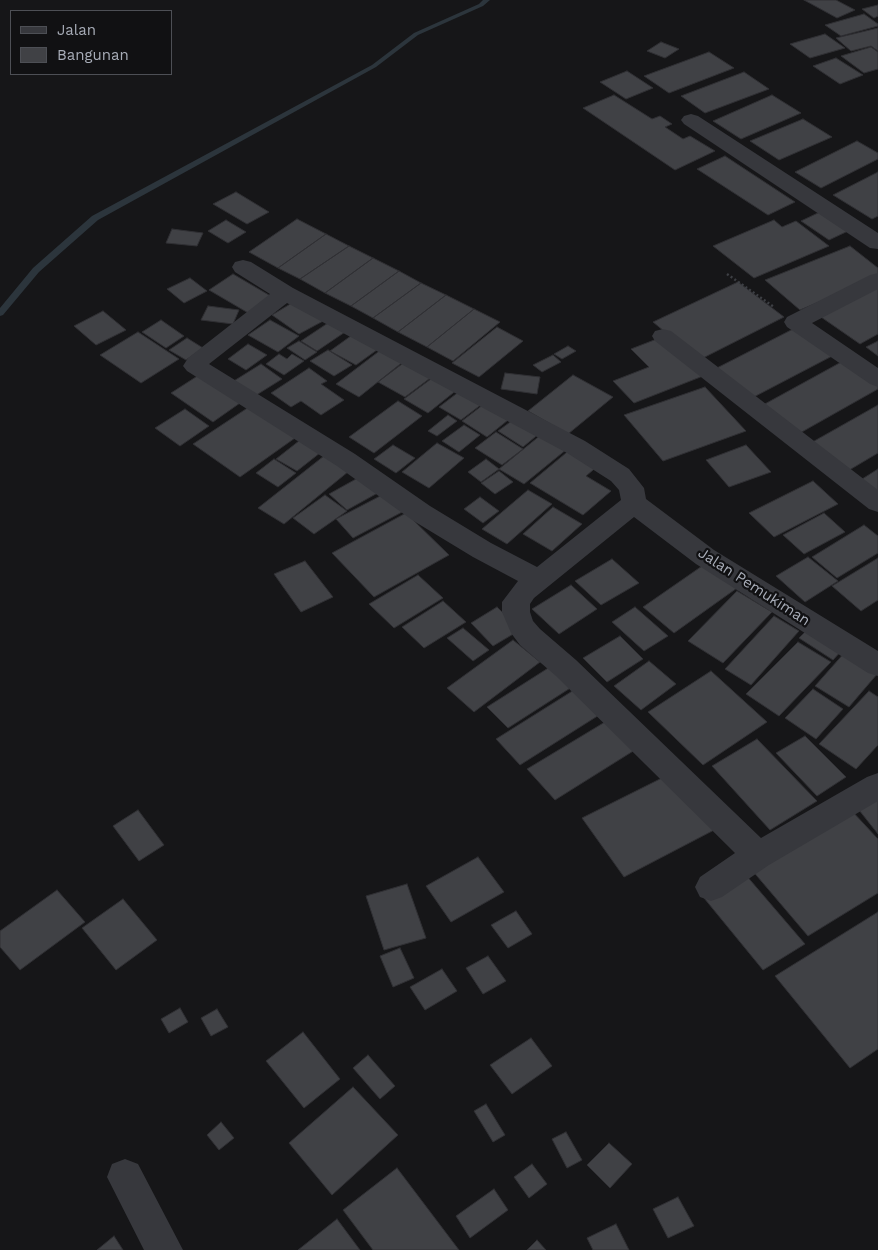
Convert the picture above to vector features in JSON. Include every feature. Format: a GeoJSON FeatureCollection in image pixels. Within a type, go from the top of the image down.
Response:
{"type":"FeatureCollection","features":[{"type":"Feature","properties":{"kind":"street"},"geometry":{"type":"LineString","coordinates":[[691,120],[878,243]]}},
{"type":"Feature","properties":{"kind":"street"},"geometry":{"type":"LineString","coordinates":[[243,267],[286,294],[576,448],[620,475],[631,488],[634,503],[524,591],[516,602],[516,612],[521,626],[530,637],[566,668],[758,855]]}},
{"type":"Feature","properties":{"kind":"street"},"geometry":{"type":"LineString","coordinates":[[878,280],[795,322],[878,380]]}},
{"type":"Feature","properties":{"kind":"street"},"geometry":{"type":"LineString","coordinates":[[286,294],[196,363],[195,366],[346,460],[421,513],[482,550],[539,580]]}},
{"type":"Feature","properties":{"kind":"street"},"geometry":{"type":"LineString","coordinates":[[663,336],[878,503]]}},
{"type":"Feature","properties":{"kind":"street","name":"Jalan Pemukiman"},"geometry":{"type":"LineString","coordinates":[[634,503],[705,557],[878,665]]}},
{"type":"Feature","properties":{"kind":"street"},"geometry":{"type":"LineString","coordinates":[[710,887],[758,855],[878,786]]}},
{"type":"Feature","properties":{"kind":"street"},"geometry":{"type":"LineString","coordinates":[[125,1177],[164,1250]]}},
{"type":"Feature","properties":{"kind":"path"},"geometry":{"type":"LineString","coordinates":[[726,274],[795,322]]}},
{"type":"Feature","properties":{"kind":"building"},"geometry":{"type":"Polygon","coordinates":[[[804,0],[836,0],[855,10],[837,18],[804,0]]]}},
{"type":"Feature","properties":{"kind":"building"},"geometry":{"type":"Polygon","coordinates":[[[878,5],[878,16],[874,18],[862,9],[878,5]]]}},
{"type":"Feature","properties":{"kind":"building"},"geometry":{"type":"Polygon","coordinates":[[[864,14],[878,24],[878,26],[841,36],[825,25],[864,14]]]}},
{"type":"Feature","properties":{"kind":"building"},"geometry":{"type":"Polygon","coordinates":[[[878,28],[878,51],[871,46],[851,51],[836,38],[878,28]]]}},
{"type":"Feature","properties":{"kind":"building"},"geometry":{"type":"Polygon","coordinates":[[[825,34],[845,48],[810,58],[790,44],[825,34]]]}},
{"type":"Feature","properties":{"kind":"building"},"geometry":{"type":"Polygon","coordinates":[[[661,42],[679,49],[665,58],[647,51],[661,42]]]}},
{"type":"Feature","properties":{"kind":"building"},"geometry":{"type":"Polygon","coordinates":[[[871,47],[878,52],[878,69],[864,73],[841,56],[871,47]]]}},
{"type":"Feature","properties":{"kind":"building"},"geometry":{"type":"Polygon","coordinates":[[[709,52],[734,68],[669,93],[644,76],[709,52]]]}},
{"type":"Feature","properties":{"kind":"building"},"geometry":{"type":"Polygon","coordinates":[[[836,58],[863,75],[840,84],[813,66],[836,58]]]}},
{"type":"Feature","properties":{"kind":"building"},"geometry":{"type":"Polygon","coordinates":[[[627,71],[653,88],[626,99],[600,82],[627,71]]]}},
{"type":"Feature","properties":{"kind":"building"},"geometry":{"type":"Polygon","coordinates":[[[744,72],[769,89],[705,113],[681,96],[744,72]]]}},
{"type":"Feature","properties":{"kind":"building"},"geometry":{"type":"Polygon","coordinates":[[[614,95],[652,119],[660,116],[672,124],[665,127],[683,139],[690,136],[715,151],[675,170],[583,108],[614,95]]]}},
{"type":"Feature","properties":{"kind":"building"},"geometry":{"type":"Polygon","coordinates":[[[772,95],[801,113],[741,139],[713,121],[772,95]]]}},
{"type":"Feature","properties":{"kind":"building"},"geometry":{"type":"Polygon","coordinates":[[[803,119],[832,137],[779,160],[750,141],[803,119]]]}},
{"type":"Feature","properties":{"kind":"building"},"geometry":{"type":"Polygon","coordinates":[[[857,141],[878,153],[878,159],[821,188],[795,172],[857,141]]]}},
{"type":"Feature","properties":{"kind":"building"},"geometry":{"type":"Polygon","coordinates":[[[725,156],[795,202],[768,215],[697,169],[725,156]]]}},
{"type":"Feature","properties":{"kind":"building"},"geometry":{"type":"Polygon","coordinates":[[[878,172],[878,216],[872,219],[833,195],[878,172]]]}},
{"type":"Feature","properties":{"kind":"building"},"geometry":{"type":"Polygon","coordinates":[[[236,192],[269,212],[247,224],[213,204],[236,192]]]}},
{"type":"Feature","properties":{"kind":"building"},"geometry":{"type":"Polygon","coordinates":[[[820,212],[848,231],[829,240],[801,221],[820,212]]]}},
{"type":"Feature","properties":{"kind":"building"},"geometry":{"type":"Polygon","coordinates":[[[297,219],[326,234],[278,268],[249,252],[297,219]]]}},
{"type":"Feature","properties":{"kind":"building"},"geometry":{"type":"Polygon","coordinates":[[[226,220],[246,232],[228,243],[208,231],[226,220]]]}},
{"type":"Feature","properties":{"kind":"building"},"geometry":{"type":"Polygon","coordinates":[[[774,220],[782,227],[796,221],[829,246],[754,278],[713,246],[774,220]]]}},
{"type":"Feature","properties":{"kind":"building"},"geometry":{"type":"Polygon","coordinates":[[[172,229],[203,233],[197,246],[166,243],[172,229]]]}},
{"type":"Feature","properties":{"kind":"building"},"geometry":{"type":"Polygon","coordinates":[[[326,234],[349,246],[300,279],[278,268],[326,234]]]}},
{"type":"Feature","properties":{"kind":"building"},"geometry":{"type":"Polygon","coordinates":[[[349,246],[373,258],[325,293],[300,279],[349,246]]]}},
{"type":"Feature","properties":{"kind":"building"},"geometry":{"type":"Polygon","coordinates":[[[850,246],[878,268],[878,277],[800,310],[765,280],[850,246]]]}},
{"type":"Feature","properties":{"kind":"building"},"geometry":{"type":"Polygon","coordinates":[[[373,258],[399,271],[351,306],[325,293],[373,258]]]}},
{"type":"Feature","properties":{"kind":"building"},"geometry":{"type":"Polygon","coordinates":[[[399,271],[421,283],[373,318],[351,306],[399,271]]]}},
{"type":"Feature","properties":{"kind":"building"},"geometry":{"type":"Polygon","coordinates":[[[233,274],[274,298],[250,314],[209,290],[233,274]]]}},
{"type":"Feature","properties":{"kind":"building"},"geometry":{"type":"Polygon","coordinates":[[[190,278],[207,291],[184,303],[167,289],[190,278]]]}},
{"type":"Feature","properties":{"kind":"building"},"geometry":{"type":"Polygon","coordinates":[[[738,282],[784,317],[699,360],[653,322],[738,282]]]}},
{"type":"Feature","properties":{"kind":"building"},"geometry":{"type":"Polygon","coordinates":[[[421,283],[446,295],[398,332],[373,318],[421,283]]]}},
{"type":"Feature","properties":{"kind":"building"},"geometry":{"type":"Polygon","coordinates":[[[878,286],[878,334],[860,344],[821,317],[878,286]]]}},
{"type":"Feature","properties":{"kind":"building"},"geometry":{"type":"Polygon","coordinates":[[[446,295],[474,309],[427,347],[398,332],[446,295]]]}},
{"type":"Feature","properties":{"kind":"building"},"geometry":{"type":"Polygon","coordinates":[[[297,300],[325,320],[299,334],[272,315],[297,300]]]}},
{"type":"Feature","properties":{"kind":"building"},"geometry":{"type":"Polygon","coordinates":[[[208,306],[239,310],[233,324],[201,320],[208,306]]]}},
{"type":"Feature","properties":{"kind":"building"},"geometry":{"type":"Polygon","coordinates":[[[474,309],[500,322],[453,361],[427,347],[474,309]]]}},
{"type":"Feature","properties":{"kind":"building"},"geometry":{"type":"Polygon","coordinates":[[[103,311],[126,330],[96,345],[74,326],[103,311]]]}},
{"type":"Feature","properties":{"kind":"building"},"geometry":{"type":"Polygon","coordinates":[[[161,320],[184,336],[166,348],[142,332],[161,320]]]}},
{"type":"Feature","properties":{"kind":"building"},"geometry":{"type":"Polygon","coordinates":[[[270,320],[299,336],[278,352],[248,335],[270,320]]]}},
{"type":"Feature","properties":{"kind":"building"},"geometry":{"type":"Polygon","coordinates":[[[331,321],[348,330],[317,351],[301,341],[331,321]]]}},
{"type":"Feature","properties":{"kind":"building"},"geometry":{"type":"Polygon","coordinates":[[[799,326],[836,354],[748,400],[711,371],[799,326]]]}},
{"type":"Feature","properties":{"kind":"building"},"geometry":{"type":"Polygon","coordinates":[[[497,327],[523,341],[479,377],[452,363],[497,327]]]}},
{"type":"Feature","properties":{"kind":"building"},"geometry":{"type":"Polygon","coordinates":[[[138,332],[179,359],[141,383],[100,355],[138,332]]]}},
{"type":"Feature","properties":{"kind":"building"},"geometry":{"type":"Polygon","coordinates":[[[355,333],[381,347],[356,365],[330,351],[355,333]]]}},
{"type":"Feature","properties":{"kind":"building"},"geometry":{"type":"Polygon","coordinates":[[[662,337],[703,376],[634,403],[613,381],[649,367],[631,349],[662,337]]]}},
{"type":"Feature","properties":{"kind":"building"},"geometry":{"type":"Polygon","coordinates":[[[187,338],[203,348],[186,360],[169,350],[187,338]]]}},
{"type":"Feature","properties":{"kind":"building"},"geometry":{"type":"Polygon","coordinates":[[[299,341],[317,352],[305,360],[287,348],[299,341]]]}},
{"type":"Feature","properties":{"kind":"building"},"geometry":{"type":"Polygon","coordinates":[[[878,341],[878,356],[866,347],[878,341]]]}},
{"type":"Feature","properties":{"kind":"building"},"geometry":{"type":"Polygon","coordinates":[[[248,344],[267,355],[246,370],[228,359],[248,344]]]}},
{"type":"Feature","properties":{"kind":"building"},"geometry":{"type":"Polygon","coordinates":[[[568,346],[576,351],[562,359],[554,354],[568,346]]]}},
{"type":"Feature","properties":{"kind":"building"},"geometry":{"type":"Polygon","coordinates":[[[382,349],[404,361],[359,397],[336,384],[382,349]]]}},
{"type":"Feature","properties":{"kind":"building"},"geometry":{"type":"Polygon","coordinates":[[[328,350],[352,365],[334,376],[310,361],[328,350]]]}},
{"type":"Feature","properties":{"kind":"building"},"geometry":{"type":"Polygon","coordinates":[[[279,354],[287,359],[292,354],[304,361],[284,375],[266,364],[279,354]]]}},
{"type":"Feature","properties":{"kind":"building"},"geometry":{"type":"Polygon","coordinates":[[[553,355],[561,362],[542,372],[533,365],[553,355]]]}},
{"type":"Feature","properties":{"kind":"building"},"geometry":{"type":"Polygon","coordinates":[[[845,360],[878,384],[878,389],[800,433],[763,405],[845,360]]]}},
{"type":"Feature","properties":{"kind":"building"},"geometry":{"type":"Polygon","coordinates":[[[406,361],[433,376],[405,397],[378,382],[406,361]]]}},
{"type":"Feature","properties":{"kind":"building"},"geometry":{"type":"Polygon","coordinates":[[[261,364],[282,379],[250,399],[229,384],[261,364]]]}},
{"type":"Feature","properties":{"kind":"building"},"geometry":{"type":"Polygon","coordinates":[[[309,368],[327,381],[321,384],[344,400],[321,415],[301,401],[291,407],[271,393],[309,368]]]}},
{"type":"Feature","properties":{"kind":"building"},"geometry":{"type":"Polygon","coordinates":[[[505,373],[540,377],[537,394],[501,389],[505,373]]]}},
{"type":"Feature","properties":{"kind":"building"},"geometry":{"type":"Polygon","coordinates":[[[199,375],[240,403],[213,422],[171,393],[199,375]]]}},
{"type":"Feature","properties":{"kind":"building"},"geometry":{"type":"Polygon","coordinates":[[[573,375],[613,397],[568,434],[528,411],[573,375]]]}},
{"type":"Feature","properties":{"kind":"building"},"geometry":{"type":"Polygon","coordinates":[[[435,376],[458,389],[428,413],[404,399],[435,376]]]}},
{"type":"Feature","properties":{"kind":"building"},"geometry":{"type":"Polygon","coordinates":[[[705,387],[746,431],[663,461],[624,415],[705,387]]]}},
{"type":"Feature","properties":{"kind":"building"},"geometry":{"type":"Polygon","coordinates":[[[460,391],[482,404],[461,420],[439,407],[460,391]]]}},
{"type":"Feature","properties":{"kind":"building"},"geometry":{"type":"Polygon","coordinates":[[[398,401],[422,416],[374,453],[349,437],[398,401]]]}},
{"type":"Feature","properties":{"kind":"building"},"geometry":{"type":"Polygon","coordinates":[[[488,401],[513,416],[487,437],[462,421],[488,401]]]}},
{"type":"Feature","properties":{"kind":"building"},"geometry":{"type":"Polygon","coordinates":[[[878,405],[878,453],[846,472],[809,444],[878,405]]]}},
{"type":"Feature","properties":{"kind":"building"},"geometry":{"type":"Polygon","coordinates":[[[249,407],[295,438],[240,477],[193,444],[249,407]]]}},
{"type":"Feature","properties":{"kind":"building"},"geometry":{"type":"Polygon","coordinates":[[[185,409],[209,426],[180,446],[155,428],[185,409]]]}},
{"type":"Feature","properties":{"kind":"building"},"geometry":{"type":"Polygon","coordinates":[[[448,415],[457,421],[437,436],[428,431],[448,415]]]}},
{"type":"Feature","properties":{"kind":"building"},"geometry":{"type":"Polygon","coordinates":[[[517,417],[541,432],[523,447],[498,431],[517,417]]]}},
{"type":"Feature","properties":{"kind":"building"},"geometry":{"type":"Polygon","coordinates":[[[464,425],[480,435],[459,452],[442,441],[464,425]]]}},
{"type":"Feature","properties":{"kind":"building"},"geometry":{"type":"Polygon","coordinates":[[[496,432],[523,449],[502,465],[475,448],[496,432]]]}},
{"type":"Feature","properties":{"kind":"building"},"geometry":{"type":"Polygon","coordinates":[[[542,434],[567,449],[524,484],[499,469],[542,434]]]}},
{"type":"Feature","properties":{"kind":"building"},"geometry":{"type":"Polygon","coordinates":[[[304,437],[325,449],[297,471],[276,459],[304,437]]]}},
{"type":"Feature","properties":{"kind":"building"},"geometry":{"type":"Polygon","coordinates":[[[437,443],[464,458],[429,488],[402,472],[437,443]]]}},
{"type":"Feature","properties":{"kind":"building"},"geometry":{"type":"Polygon","coordinates":[[[393,445],[415,458],[396,473],[374,459],[393,445]]]}},
{"type":"Feature","properties":{"kind":"building"},"geometry":{"type":"Polygon","coordinates":[[[746,445],[771,472],[729,487],[706,460],[746,445]]]}},
{"type":"Feature","properties":{"kind":"building"},"geometry":{"type":"Polygon","coordinates":[[[572,448],[600,464],[586,476],[611,491],[583,515],[530,483],[572,448]]]}},
{"type":"Feature","properties":{"kind":"building"},"geometry":{"type":"Polygon","coordinates":[[[329,452],[354,467],[284,524],[258,508],[329,452]]]}},
{"type":"Feature","properties":{"kind":"building"},"geometry":{"type":"Polygon","coordinates":[[[274,459],[296,473],[278,487],[256,473],[274,459]]]}},
{"type":"Feature","properties":{"kind":"building"},"geometry":{"type":"Polygon","coordinates":[[[486,459],[499,469],[481,482],[468,472],[486,459]]]}},
{"type":"Feature","properties":{"kind":"building"},"geometry":{"type":"Polygon","coordinates":[[[878,469],[878,495],[859,481],[878,469]]]}},
{"type":"Feature","properties":{"kind":"building"},"geometry":{"type":"Polygon","coordinates":[[[499,471],[513,482],[495,494],[481,483],[499,471]]]}},
{"type":"Feature","properties":{"kind":"building"},"geometry":{"type":"Polygon","coordinates":[[[365,474],[383,490],[347,510],[329,494],[365,474]]]}},
{"type":"Feature","properties":{"kind":"building"},"geometry":{"type":"Polygon","coordinates":[[[813,481],[838,504],[774,537],[749,513],[813,481]]]}},
{"type":"Feature","properties":{"kind":"building"},"geometry":{"type":"Polygon","coordinates":[[[528,490],[552,504],[507,544],[482,529],[528,490]]]}},
{"type":"Feature","properties":{"kind":"building"},"geometry":{"type":"Polygon","coordinates":[[[386,493],[404,511],[353,538],[336,519],[386,493]]]}},
{"type":"Feature","properties":{"kind":"building"},"geometry":{"type":"Polygon","coordinates":[[[325,495],[347,511],[314,534],[293,518],[325,495]]]}},
{"type":"Feature","properties":{"kind":"building"},"geometry":{"type":"Polygon","coordinates":[[[480,497],[499,511],[483,523],[464,509],[480,497]]]}},
{"type":"Feature","properties":{"kind":"building"},"geometry":{"type":"Polygon","coordinates":[[[553,507],[582,524],[552,551],[523,534],[553,507]]]}},
{"type":"Feature","properties":{"kind":"building"},"geometry":{"type":"Polygon","coordinates":[[[406,513],[449,555],[374,597],[332,553],[406,513]]]}},
{"type":"Feature","properties":{"kind":"building"},"geometry":{"type":"Polygon","coordinates":[[[824,513],[845,532],[804,554],[783,535],[824,513]]]}},
{"type":"Feature","properties":{"kind":"building"},"geometry":{"type":"Polygon","coordinates":[[[864,525],[878,536],[878,553],[837,578],[812,557],[864,525]]]}},
{"type":"Feature","properties":{"kind":"building"},"geometry":{"type":"Polygon","coordinates":[[[808,557],[838,581],[805,602],[776,576],[808,557]]]}},
{"type":"Feature","properties":{"kind":"building"},"geometry":{"type":"Polygon","coordinates":[[[878,558],[878,600],[861,611],[832,586],[878,558]]]}},
{"type":"Feature","properties":{"kind":"building"},"geometry":{"type":"Polygon","coordinates":[[[612,559],[639,583],[601,605],[575,581],[612,559]]]}},
{"type":"Feature","properties":{"kind":"building"},"geometry":{"type":"Polygon","coordinates":[[[305,561],[333,597],[301,612],[274,574],[305,561]]]}},
{"type":"Feature","properties":{"kind":"building"},"geometry":{"type":"Polygon","coordinates":[[[705,564],[737,588],[674,633],[643,607],[705,564]]]}},
{"type":"Feature","properties":{"kind":"building"},"geometry":{"type":"Polygon","coordinates":[[[418,575],[443,598],[394,628],[369,604],[418,575]]]}},
{"type":"Feature","properties":{"kind":"building"},"geometry":{"type":"Polygon","coordinates":[[[571,585],[597,609],[559,634],[532,609],[571,585]]]}},
{"type":"Feature","properties":{"kind":"building"},"geometry":{"type":"Polygon","coordinates":[[[737,591],[772,612],[723,663],[688,641],[737,591]]]}},
{"type":"Feature","properties":{"kind":"building"},"geometry":{"type":"Polygon","coordinates":[[[443,601],[466,622],[424,648],[402,627],[443,601]]]}},
{"type":"Feature","properties":{"kind":"building"},"geometry":{"type":"Polygon","coordinates":[[[497,607],[520,630],[493,646],[471,623],[497,607]]]}},
{"type":"Feature","properties":{"kind":"building"},"geometry":{"type":"Polygon","coordinates":[[[635,607],[668,636],[644,651],[612,622],[635,607]]]}},
{"type":"Feature","properties":{"kind":"building"},"geometry":{"type":"Polygon","coordinates":[[[774,616],[799,631],[751,685],[725,669],[774,616]]]}},
{"type":"Feature","properties":{"kind":"building"},"geometry":{"type":"Polygon","coordinates":[[[463,628],[489,650],[473,661],[447,638],[463,628]]]}},
{"type":"Feature","properties":{"kind":"building"},"geometry":{"type":"Polygon","coordinates":[[[809,628],[843,649],[833,660],[799,638],[809,628]]]}},
{"type":"Feature","properties":{"kind":"building"},"geometry":{"type":"Polygon","coordinates":[[[620,636],[643,659],[607,682],[583,658],[620,636]]]}},
{"type":"Feature","properties":{"kind":"building"},"geometry":{"type":"Polygon","coordinates":[[[513,640],[540,662],[474,712],[447,688],[513,640]]]}},
{"type":"Feature","properties":{"kind":"building"},"geometry":{"type":"Polygon","coordinates":[[[798,642],[831,662],[779,716],[746,694],[798,642]]]}},
{"type":"Feature","properties":{"kind":"building"},"geometry":{"type":"Polygon","coordinates":[[[846,651],[878,670],[878,673],[849,707],[815,686],[846,651]]]}},
{"type":"Feature","properties":{"kind":"building"},"geometry":{"type":"Polygon","coordinates":[[[649,661],[676,684],[641,710],[614,686],[649,661]]]}},
{"type":"Feature","properties":{"kind":"building"},"geometry":{"type":"Polygon","coordinates":[[[553,665],[575,685],[508,728],[487,707],[553,665]]]}},
{"type":"Feature","properties":{"kind":"building"},"geometry":{"type":"Polygon","coordinates":[[[711,671],[767,722],[703,765],[648,712],[711,671]]]}},
{"type":"Feature","properties":{"kind":"building"},"geometry":{"type":"Polygon","coordinates":[[[582,685],[607,710],[520,765],[496,739],[582,685]]]}},
{"type":"Feature","properties":{"kind":"building"},"geometry":{"type":"Polygon","coordinates":[[[813,689],[843,709],[816,739],[785,718],[813,689]]]}},
{"type":"Feature","properties":{"kind":"building"},"geometry":{"type":"Polygon","coordinates":[[[869,691],[878,697],[878,745],[856,769],[819,744],[869,691]]]}},
{"type":"Feature","properties":{"kind":"building"},"geometry":{"type":"Polygon","coordinates":[[[610,719],[638,748],[555,800],[527,769],[610,719]]]}},
{"type":"Feature","properties":{"kind":"building"},"geometry":{"type":"Polygon","coordinates":[[[805,736],[846,777],[817,796],[776,753],[805,736]]]}},
{"type":"Feature","properties":{"kind":"building"},"geometry":{"type":"Polygon","coordinates":[[[757,739],[817,801],[770,830],[712,766],[757,739]]]}},
{"type":"Feature","properties":{"kind":"building"},"geometry":{"type":"Polygon","coordinates":[[[672,773],[716,829],[624,877],[582,818],[672,773]]]}},
{"type":"Feature","properties":{"kind":"building"},"geometry":{"type":"Polygon","coordinates":[[[878,794],[878,834],[855,805],[878,794]]]}},
{"type":"Feature","properties":{"kind":"building"},"geometry":{"type":"Polygon","coordinates":[[[138,810],[164,845],[139,861],[113,826],[138,810]]]}},
{"type":"Feature","properties":{"kind":"building"},"geometry":{"type":"Polygon","coordinates":[[[851,810],[878,839],[878,893],[808,936],[751,869],[851,810]]]}},
{"type":"Feature","properties":{"kind":"building"},"geometry":{"type":"Polygon","coordinates":[[[478,857],[504,892],[451,922],[426,886],[478,857]]]}},
{"type":"Feature","properties":{"kind":"building"},"geometry":{"type":"Polygon","coordinates":[[[745,874],[805,944],[763,970],[704,898],[745,874]]]}},
{"type":"Feature","properties":{"kind":"building"},"geometry":{"type":"Polygon","coordinates":[[[407,884],[426,938],[384,950],[366,896],[407,884]]]}},
{"type":"Feature","properties":{"kind":"building"},"geometry":{"type":"Polygon","coordinates":[[[57,890],[85,922],[20,970],[0,947],[0,931],[57,890]]]}},
{"type":"Feature","properties":{"kind":"building"},"geometry":{"type":"Polygon","coordinates":[[[123,899],[157,940],[116,970],[82,928],[123,899]]]}},
{"type":"Feature","properties":{"kind":"building"},"geometry":{"type":"Polygon","coordinates":[[[516,911],[532,934],[508,948],[491,925],[516,911]]]}},
{"type":"Feature","properties":{"kind":"building"},"geometry":{"type":"Polygon","coordinates":[[[878,912],[878,1049],[850,1068],[775,976],[878,912]]]}},
{"type":"Feature","properties":{"kind":"building"},"geometry":{"type":"Polygon","coordinates":[[[400,948],[414,978],[393,987],[380,956],[400,948]]]}},
{"type":"Feature","properties":{"kind":"building"},"geometry":{"type":"Polygon","coordinates":[[[488,956],[506,981],[483,994],[466,968],[488,956]]]}},
{"type":"Feature","properties":{"kind":"building"},"geometry":{"type":"Polygon","coordinates":[[[442,969],[457,991],[425,1010],[410,987],[442,969]]]}},
{"type":"Feature","properties":{"kind":"building"},"geometry":{"type":"Polygon","coordinates":[[[180,1008],[188,1022],[169,1033],[161,1019],[180,1008]]]}},
{"type":"Feature","properties":{"kind":"building"},"geometry":{"type":"Polygon","coordinates":[[[217,1009],[228,1027],[211,1036],[201,1018],[217,1009]]]}},
{"type":"Feature","properties":{"kind":"building"},"geometry":{"type":"Polygon","coordinates":[[[303,1032],[340,1079],[304,1108],[266,1061],[303,1032]]]}},
{"type":"Feature","properties":{"kind":"building"},"geometry":{"type":"Polygon","coordinates":[[[531,1038],[552,1066],[512,1094],[490,1065],[531,1038]]]}},
{"type":"Feature","properties":{"kind":"building"},"geometry":{"type":"Polygon","coordinates":[[[368,1055],[395,1086],[380,1099],[353,1068],[368,1055]]]}},
{"type":"Feature","properties":{"kind":"building"},"geometry":{"type":"Polygon","coordinates":[[[353,1087],[398,1135],[332,1195],[289,1143],[353,1087]]]}},
{"type":"Feature","properties":{"kind":"building"},"geometry":{"type":"Polygon","coordinates":[[[486,1104],[505,1135],[493,1142],[474,1111],[486,1104]]]}},
{"type":"Feature","properties":{"kind":"building"},"geometry":{"type":"Polygon","coordinates":[[[221,1122],[234,1138],[219,1150],[207,1135],[221,1122]]]}},
{"type":"Feature","properties":{"kind":"building"},"geometry":{"type":"Polygon","coordinates":[[[566,1132],[582,1160],[567,1168],[552,1139],[566,1132]]]}},
{"type":"Feature","properties":{"kind":"building"},"geometry":{"type":"Polygon","coordinates":[[[609,1143],[632,1164],[610,1188],[587,1165],[609,1143]]]}},
{"type":"Feature","properties":{"kind":"building"},"geometry":{"type":"Polygon","coordinates":[[[532,1164],[547,1184],[529,1198],[514,1177],[532,1164]]]}},
{"type":"Feature","properties":{"kind":"building"},"geometry":{"type":"Polygon","coordinates":[[[397,1168],[459,1250],[373,1250],[343,1210],[397,1168]]]}},
{"type":"Feature","properties":{"kind":"building"},"geometry":{"type":"Polygon","coordinates":[[[494,1189],[508,1210],[470,1238],[456,1216],[494,1189]]]}},
{"type":"Feature","properties":{"kind":"building"},"geometry":{"type":"Polygon","coordinates":[[[678,1197],[694,1226],[668,1238],[653,1209],[678,1197]]]}},
{"type":"Feature","properties":{"kind":"building"},"geometry":{"type":"Polygon","coordinates":[[[337,1219],[360,1250],[298,1250],[337,1219]]]}},
{"type":"Feature","properties":{"kind":"building"},"geometry":{"type":"Polygon","coordinates":[[[616,1224],[629,1250],[593,1250],[587,1238],[616,1224]]]}},
{"type":"Feature","properties":{"kind":"building"},"geometry":{"type":"Polygon","coordinates":[[[114,1236],[123,1250],[97,1250],[114,1236]]]}},
{"type":"Feature","properties":{"kind":"building"},"geometry":{"type":"Polygon","coordinates":[[[537,1240],[546,1250],[527,1250],[537,1240]]]}},
{"type":"Feature","properties":{"kind":"waterway"},"geometry":{"type":"LineString","coordinates":[[0,313],[36,270],[95,218],[374,66],[416,34],[481,5],[487,0]]}}]}
